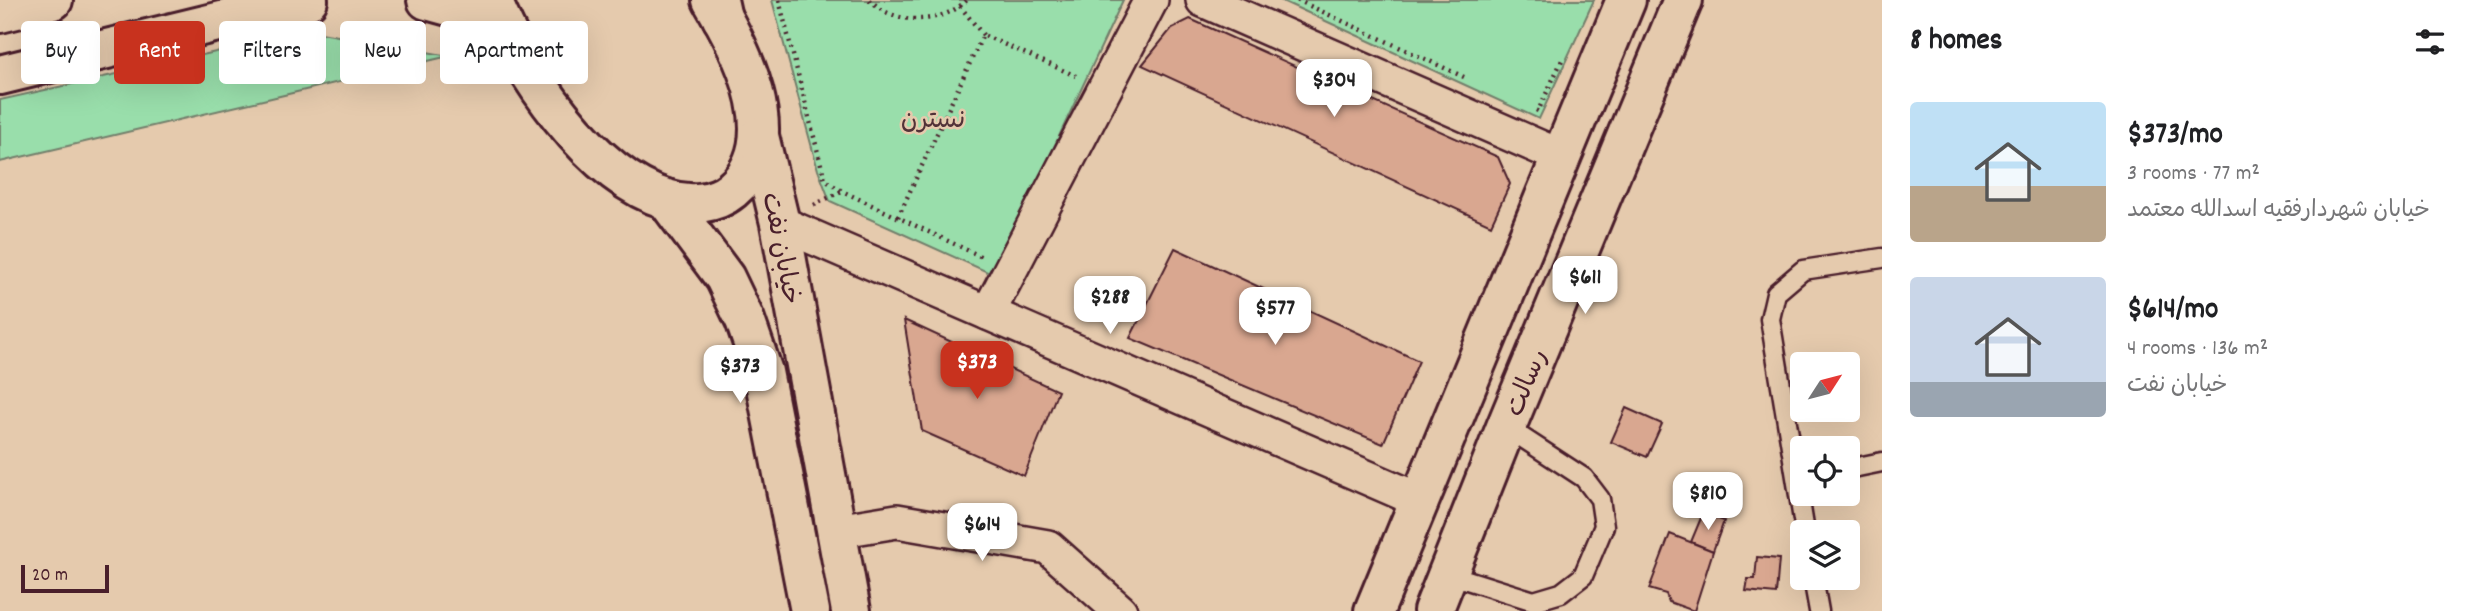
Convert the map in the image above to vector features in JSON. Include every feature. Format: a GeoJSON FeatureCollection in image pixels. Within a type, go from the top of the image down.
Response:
{"type":"FeatureCollection","features":[{"type":"Feature","properties":{"kind":"main road"},"geometry":{"type":"LineString","coordinates":[[0,13],[53,0]]}},
{"type":"Feature","properties":{"kind":"main road"},"geometry":{"type":"LineString","coordinates":[[0,75],[308,0]]}},
{"type":"Feature","properties":{"kind":"main road"},"geometry":{"type":"LineString","coordinates":[[427,0],[498,15],[539,88],[582,140],[628,180],[666,199],[696,203],[714,200],[730,192],[744,178],[753,163],[759,134],[757,106],[750,78],[723,5]]}},
{"type":"Feature","properties":{"kind":"main road","name":"رسالت"},"geometry":{"type":"LineString","coordinates":[[1433,611],[1506,427],[1683,0]]}},
{"type":"Feature","properties":{"kind":"main road","name":"رسالت"},"geometry":{"type":"LineString","coordinates":[[1374,611],[1626,2]]}},
{"type":"Feature","properties":{"kind":"main road","name":"خیابان نفت"},"geometry":{"type":"LineString","coordinates":[[759,134],[780,223],[851,611]]}},
{"type":"Feature","properties":{"kind":"main road","name":"خیابان نفت"},"geometry":{"type":"LineString","coordinates":[[666,199],[725,278],[746,320],[763,372],[810,611]]}},
{"type":"Feature","properties":{"kind":"main road"},"geometry":{"type":"LineString","coordinates":[[796,539],[836,531]]}},
{"type":"Feature","properties":{"kind":"street"},"geometry":{"type":"LineString","coordinates":[[988,313],[1152,0]]}},
{"type":"Feature","properties":{"kind":"street"},"geometry":{"type":"LineString","coordinates":[[1203,0],[1562,157]]}},
{"type":"Feature","properties":{"kind":"street"},"geometry":{"type":"LineString","coordinates":[[780,223],[1419,499]]}},
{"type":"Feature","properties":{"kind":"street"},"geometry":{"type":"LineString","coordinates":[[836,531],[897,521],[1048,547],[1119,611]]}},
{"type":"Feature","properties":{"kind":"lane"},"geometry":{"type":"LineString","coordinates":[[1791,436],[1770,319],[1776,293],[1803,270],[1882,258]]}},
{"type":"Feature","properties":{"kind":"lane"},"geometry":{"type":"LineString","coordinates":[[1448,575],[1534,601],[1561,593],[1583,576],[1604,526],[1600,499],[1584,478],[1506,427]]}},
{"type":"Feature","properties":{"kind":"lane"},"geometry":{"type":"LineString","coordinates":[[1860,467],[1882,463]]}},
{"type":"Feature","properties":{"kind":"lane"},"geometry":{"type":"LineString","coordinates":[[1815,590],[1819,611]]}},
{"type":"Feature","properties":{"kind":"path"},"geometry":{"type":"LineString","coordinates":[[779,0],[825,180],[842,191],[993,262]]}},
{"type":"Feature","properties":{"kind":"path"},"geometry":{"type":"LineString","coordinates":[[869,0],[888,13],[912,19],[938,17],[967,0]]}},
{"type":"Feature","properties":{"kind":"path"},"geometry":{"type":"LineString","coordinates":[[1297,0],[1475,82]]}},
{"type":"Feature","properties":{"kind":"path"},"geometry":{"type":"LineString","coordinates":[[960,6],[983,35],[1080,78]]}},
{"type":"Feature","properties":{"kind":"path"},"geometry":{"type":"LineString","coordinates":[[898,217],[983,35]]}},
{"type":"Feature","properties":{"kind":"path"},"geometry":{"type":"LineString","coordinates":[[1526,105],[1538,111],[1566,50]]}},
{"type":"Feature","properties":{"kind":"green space","name":"نسترن"},"geometry":{"type":"Polygon","coordinates":[[[772,0],[1123,0],[994,275],[830,201],[818,170],[772,0]]]}},
{"type":"Feature","properties":{"kind":"green space"},"geometry":{"type":"Polygon","coordinates":[[[1280,0],[1594,0],[1539,119],[1280,0]]]}},
{"type":"Feature","properties":{"kind":"green space"},"geometry":{"type":"Polygon","coordinates":[[[326,34],[340,36],[340,82],[0,162],[0,100],[72,84],[100,84],[100,78],[114,75],[114,84],[205,84],[205,54],[219,51],[219,84],[326,84],[326,34]]]}},
{"type":"Feature","properties":{"kind":"green space"},"geometry":{"type":"Polygon","coordinates":[[[426,52],[440,54],[440,58],[426,61],[426,52]]]}},
{"type":"Feature","properties":{"kind":"building"},"geometry":{"type":"Polygon","coordinates":[[[1190,19],[1498,157],[1510,184],[1491,225],[1142,65],[1172,28],[1190,19]]]}},
{"type":"Feature","properties":{"kind":"building"},"geometry":{"type":"Polygon","coordinates":[[[1175,248],[1419,361],[1383,444],[1130,338],[1175,248]]]}},
{"type":"Feature","properties":{"kind":"building"},"geometry":{"type":"Polygon","coordinates":[[[904,320],[1058,391],[1024,476],[922,431],[904,320]]]}},
{"type":"Feature","properties":{"kind":"building"},"geometry":{"type":"Polygon","coordinates":[[[1626,408],[1662,424],[1647,457],[1611,442],[1626,408]]]}},
{"type":"Feature","properties":{"kind":"building"},"geometry":{"type":"Polygon","coordinates":[[[1703,513],[1724,521],[1713,551],[1691,542],[1703,513]]]}},
{"type":"Feature","properties":{"kind":"building"},"geometry":{"type":"Polygon","coordinates":[[[1670,534],[1713,551],[1694,611],[1669,602],[1666,594],[1649,589],[1670,534]]]}},
{"type":"Feature","properties":{"kind":"building"},"geometry":{"type":"Polygon","coordinates":[[[1757,557],[1779,559],[1776,594],[1746,591],[1748,579],[1755,579],[1757,557]]]}}]}
